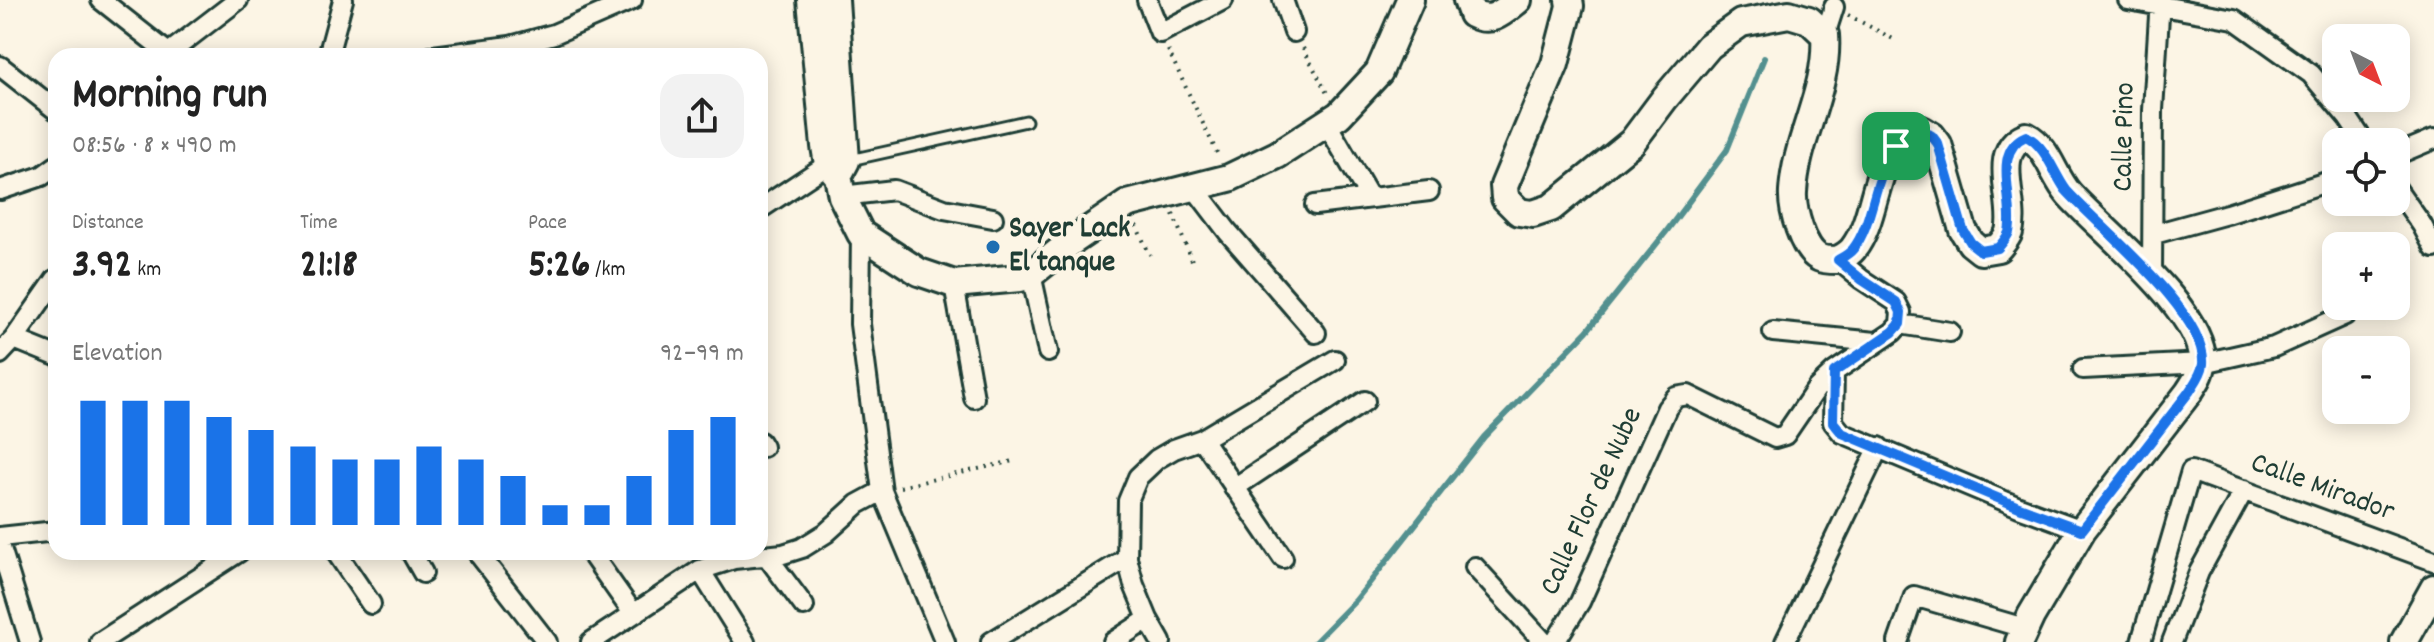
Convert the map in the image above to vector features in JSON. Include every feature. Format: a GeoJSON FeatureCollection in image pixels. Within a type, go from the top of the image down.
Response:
{"type":"FeatureCollection","features":[{"type":"Feature","properties":{"kind":"street"},"geometry":{"type":"LineString","coordinates":[[101,0],[159,48]]}},
{"type":"Feature","properties":{"kind":"street"},"geometry":{"type":"LineString","coordinates":[[177,48],[238,0]]}},
{"type":"Feature","properties":{"kind":"street"},"geometry":{"type":"LineString","coordinates":[[330,48],[343,0]]}},
{"type":"Feature","properties":{"kind":"street"},"geometry":{"type":"LineString","coordinates":[[495,48],[554,34],[632,0]]}},
{"type":"Feature","properties":{"kind":"street"},"geometry":{"type":"LineString","coordinates":[[811,0],[838,174],[861,234],[860,324],[882,491],[945,642]]}},
{"type":"Feature","properties":{"kind":"street"},"geometry":{"type":"LineString","coordinates":[[835,0],[838,174]]}},
{"type":"Feature","properties":{"kind":"street"},"geometry":{"type":"LineString","coordinates":[[1147,0],[1160,33],[1223,0]]}},
{"type":"Feature","properties":{"kind":"street"},"geometry":{"type":"LineString","coordinates":[[1283,0],[1294,32]]}},
{"type":"Feature","properties":{"kind":"street"},"geometry":{"type":"LineString","coordinates":[[861,234],[919,272],[954,284],[1032,278],[1071,242],[1127,204],[1229,178],[1277,155],[1333,119],[1379,72],[1410,0]]}},
{"type":"Feature","properties":{"kind":"street"},"geometry":{"type":"LineString","coordinates":[[1467,0],[1472,14],[1483,19],[1497,17],[1518,0]]}},
{"type":"Feature","properties":{"kind":"street"},"geometry":{"type":"LineString","coordinates":[[1569,0],[1555,64],[1504,186],[1505,198],[1519,212],[1533,214],[1551,208],[1632,142],[1709,46],[1741,23],[1789,14],[1809,20],[1825,35]]}},
{"type":"Feature","properties":{"kind":"street"},"geometry":{"type":"LineString","coordinates":[[2128,0],[2160,2],[2234,19],[2311,74],[2355,128]]}},
{"type":"Feature","properties":{"kind":"street","name":"Calle Pino"},"geometry":{"type":"LineString","coordinates":[[2152,276],[2153,110],[2160,2]]}},
{"type":"Feature","properties":{"kind":"street"},"geometry":{"type":"LineString","coordinates":[[1834,7],[1825,35],[1827,56],[1800,155],[1793,194],[1800,232],[1807,247],[1820,258],[1838,260],[1896,302],[1901,312],[1900,324],[1893,332],[1834,372],[1833,422],[1842,433],[2082,530]]}},
{"type":"Feature","properties":{"kind":"street"},"geometry":{"type":"LineString","coordinates":[[0,66],[48,104]]}},
{"type":"Feature","properties":{"kind":"street"},"geometry":{"type":"LineString","coordinates":[[1333,119],[1370,198]]}},
{"type":"Feature","properties":{"kind":"street"},"geometry":{"type":"LineString","coordinates":[[1838,260],[1851,252],[1861,237],[1873,199],[1896,146],[1907,134],[1922,130],[1938,144],[1963,230],[1971,243],[1981,251],[1998,248],[2008,235],[2011,209],[2006,166],[2010,147],[2026,136],[2042,149],[2053,171],[2082,208],[2175,299],[2199,346],[2203,363],[2199,377],[2189,392],[2082,530],[2022,635],[1914,596],[1898,642]]}},
{"type":"Feature","properties":{"kind":"street"},"geometry":{"type":"LineString","coordinates":[[2410,149],[2434,139]]}},
{"type":"Feature","properties":{"kind":"street"},"geometry":{"type":"LineString","coordinates":[[0,190],[48,172]]}},
{"type":"Feature","properties":{"kind":"street"},"geometry":{"type":"LineString","coordinates":[[768,205],[838,174],[944,209],[993,218]]}},
{"type":"Feature","properties":{"kind":"street"},"geometry":{"type":"LineString","coordinates":[[2154,234],[2322,183]]}},
{"type":"Feature","properties":{"kind":"street"},"geometry":{"type":"LineString","coordinates":[[1193,186],[1228,232],[1316,333]]}},
{"type":"Feature","properties":{"kind":"street"},"geometry":{"type":"LineString","coordinates":[[1315,205],[1429,191]]}},
{"type":"Feature","properties":{"kind":"street"},"geometry":{"type":"LineString","coordinates":[[2410,208],[2434,248]]}},
{"type":"Feature","properties":{"kind":"street"},"geometry":{"type":"LineString","coordinates":[[1032,278],[1048,352]]}},
{"type":"Feature","properties":{"kind":"street"},"geometry":{"type":"LineString","coordinates":[[954,284],[974,398]]}},
{"type":"Feature","properties":{"kind":"street"},"geometry":{"type":"LineString","coordinates":[[0,354],[48,290]]}},
{"type":"Feature","properties":{"kind":"street"},"geometry":{"type":"LineString","coordinates":[[2083,369],[2203,363],[2274,347],[2334,320]]}},
{"type":"Feature","properties":{"kind":"street"},"geometry":{"type":"LineString","coordinates":[[1900,324],[1950,332]]}},
{"type":"Feature","properties":{"kind":"street"},"geometry":{"type":"LineString","coordinates":[[1773,332],[1876,342]]}},
{"type":"Feature","properties":{"kind":"street"},"geometry":{"type":"LineString","coordinates":[[14,339],[48,353]]}},
{"type":"Feature","properties":{"kind":"street"},"geometry":{"type":"LineString","coordinates":[[1161,642],[1134,585],[1127,558],[1128,501],[1138,477],[1157,459],[1202,439],[1335,360]]}},
{"type":"Feature","properties":{"kind":"street","name":"Calle Flor de Nube"},"geometry":{"type":"LineString","coordinates":[[1555,642],[1580,602],[1667,408],[1676,397],[1688,395],[1775,438],[1785,435],[1817,388],[1834,372]]}},
{"type":"Feature","properties":{"kind":"street"},"geometry":{"type":"LineString","coordinates":[[1234,488],[1365,401]]}},
{"type":"Feature","properties":{"kind":"street"},"geometry":{"type":"LineString","coordinates":[[1202,439],[1283,558]]}},
{"type":"Feature","properties":{"kind":"street"},"geometry":{"type":"LineString","coordinates":[[1785,642],[1879,447]]}},
{"type":"Feature","properties":{"kind":"street","name":"Calle Mirador"},"geometry":{"type":"LineString","coordinates":[[2141,642],[2191,471],[2434,561]]}},
{"type":"Feature","properties":{"kind":"street"},"geometry":{"type":"LineString","coordinates":[[2172,642],[2199,572],[2244,490]]}},
{"type":"Feature","properties":{"kind":"street"},"geometry":{"type":"LineString","coordinates":[[768,555],[802,548],[826,533],[858,504],[882,491]]}},
{"type":"Feature","properties":{"kind":"street"},"geometry":{"type":"LineString","coordinates":[[0,537],[48,532]]}},
{"type":"Feature","properties":{"kind":"street"},"geometry":{"type":"LineString","coordinates":[[0,545],[30,642]]}},
{"type":"Feature","properties":{"kind":"street"},"geometry":{"type":"LineString","coordinates":[[768,558],[804,606]]}},
{"type":"Feature","properties":{"kind":"street"},"geometry":{"type":"LineString","coordinates":[[991,642],[1127,558]]}},
{"type":"Feature","properties":{"kind":"street"},"geometry":{"type":"LineString","coordinates":[[100,642],[227,560]]}},
{"type":"Feature","properties":{"kind":"street"},"geometry":{"type":"LineString","coordinates":[[341,560],[371,604]]}},
{"type":"Feature","properties":{"kind":"street"},"geometry":{"type":"LineString","coordinates":[[416,560],[423,573]]}},
{"type":"Feature","properties":{"kind":"street"},"geometry":{"type":"LineString","coordinates":[[483,560],[547,642]]}},
{"type":"Feature","properties":{"kind":"street"},"geometry":{"type":"LineString","coordinates":[[596,560],[633,613]]}},
{"type":"Feature","properties":{"kind":"street"},"geometry":{"type":"LineString","coordinates":[[591,642],[700,570],[731,560]]}},
{"type":"Feature","properties":{"kind":"street"},"geometry":{"type":"LineString","coordinates":[[1475,567],[1544,642]]}},
{"type":"Feature","properties":{"kind":"street"},"geometry":{"type":"LineString","coordinates":[[700,570],[745,642]]}},
{"type":"Feature","properties":{"kind":"street"},"geometry":{"type":"LineString","coordinates":[[2404,642],[2433,595]]}},
{"type":"Feature","properties":{"kind":"street"},"geometry":{"type":"LineString","coordinates":[[1113,642],[1148,619]]}},
{"type":"Feature","properties":{"kind":"lane"},"geometry":{"type":"LineString","coordinates":[[838,174],[1026,121]]}},
{"type":"Feature","properties":{"kind":"path"},"geometry":{"type":"LineString","coordinates":[[1834,7],[1895,40]]}},
{"type":"Feature","properties":{"kind":"path"},"geometry":{"type":"LineString","coordinates":[[1294,32],[1333,119]]}},
{"type":"Feature","properties":{"kind":"path"},"geometry":{"type":"LineString","coordinates":[[1160,33],[1229,178]]}},
{"type":"Feature","properties":{"kind":"path"},"geometry":{"type":"LineString","coordinates":[[1164,193],[1193,263]]}},
{"type":"Feature","properties":{"kind":"path"},"geometry":{"type":"LineString","coordinates":[[1127,204],[1150,255]]}},
{"type":"Feature","properties":{"kind":"path"},"geometry":{"type":"LineString","coordinates":[[882,491],[1013,461]]}},
{"type":"Feature","properties":{"kind":"waterway"},"geometry":{"type":"LineString","coordinates":[[1315,642],[1356,600],[1484,437],[1587,331],[1666,232],[1727,150],[1764,58]]}},
{"type":"Feature","properties":{"kind":"place","name":"Sayer Lack El tanque"},"geometry":{"type":"Point","coordinates":[993,247]}},
{"type":"Feature","properties":{"kind":"route"},"geometry":{"type":"LineString","coordinates":[[1922,130],[1932,136],[1938,144],[1963,230],[1981,251],[1998,248],[2008,235],[2011,209],[2006,166],[2010,147],[2026,136],[2035,141],[2066,190],[2175,299],[2191,328],[2203,363],[2199,377],[2082,530],[1842,433],[1833,422],[1834,372],[1900,324],[1901,312],[1896,302],[1838,260],[1851,252],[1861,237],[1873,199],[1896,146],[1907,134],[1922,130]]}}]}
